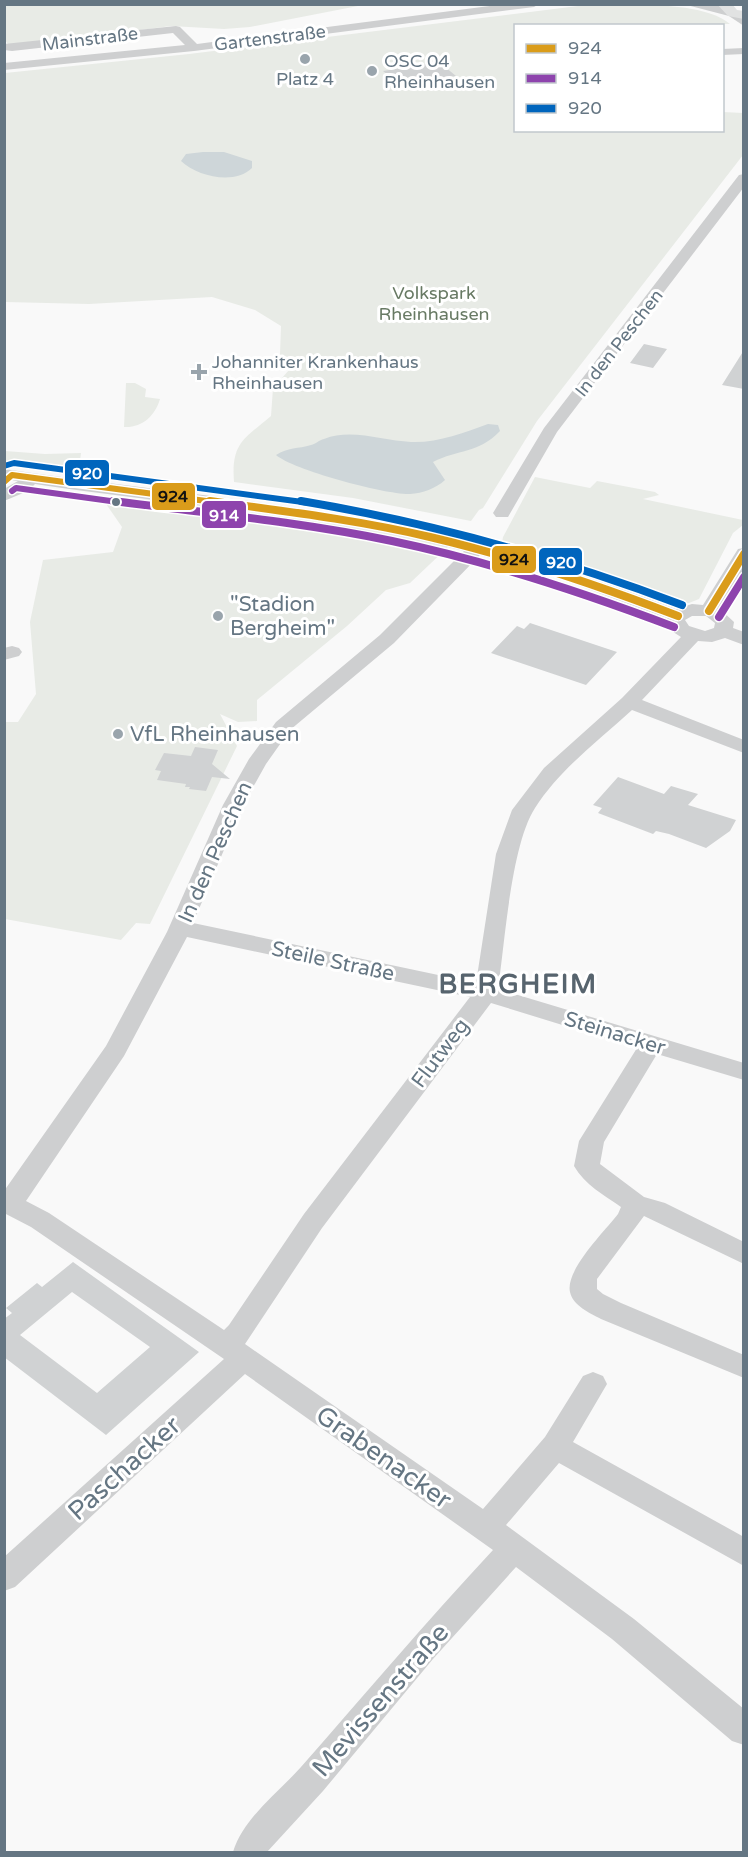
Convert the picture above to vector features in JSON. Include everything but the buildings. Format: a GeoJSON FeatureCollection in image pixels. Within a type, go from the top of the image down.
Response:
{"type":"FeatureCollection","features":[{"type":"Feature","properties":{"kind":"street","name":"Gartenstraße"},"geometry":{"type":"LineString","coordinates":[[4,68],[194,48],[534,4]]}},
{"type":"Feature","properties":{"kind":"street"},"geometry":{"type":"LineString","coordinates":[[688,4],[733,11],[744,23]]}},
{"type":"Feature","properties":{"kind":"street","name":"Mainstraße"},"geometry":{"type":"LineString","coordinates":[[4,47],[12,48],[176,29],[194,48]]}},
{"type":"Feature","properties":{"kind":"street"},"geometry":{"type":"LineString","coordinates":[[724,52],[744,51]]}},
{"type":"Feature","properties":{"kind":"street","name":"In den Peschen"},"geometry":{"type":"LineString","coordinates":[[502,513],[550,431],[744,178]]}},
{"type":"Feature","properties":{"kind":"street"},"geometry":{"type":"LineString","coordinates":[[7,477],[85,479],[108,482],[482,542],[678,616],[692,610],[709,611],[717,614],[726,622],[723,631]]}},
{"type":"Feature","properties":{"kind":"street"},"geometry":{"type":"LineString","coordinates":[[4,496],[22,487],[31,478]]}},
{"type":"Feature","properties":{"kind":"street","name":"In den Peschen"},"geometry":{"type":"LineString","coordinates":[[8,1202],[116,1050],[180,928],[233,805],[256,763],[283,726],[387,639],[482,542]]}},
{"type":"Feature","properties":{"kind":"street"},"geometry":{"type":"LineString","coordinates":[[709,611],[741,562]]}},
{"type":"Feature","properties":{"kind":"street"},"geometry":{"type":"LineString","coordinates":[[678,616],[677,626],[691,635],[712,636],[723,631],[744,639]]}},
{"type":"Feature","properties":{"kind":"street","name":"Flutweg"},"geometry":{"type":"LineString","coordinates":[[235,1352],[239,1333],[313,1221],[486,993],[507,854],[523,810],[551,772],[630,702],[688,643],[691,635]]}},
{"type":"Feature","properties":{"kind":"street"},"geometry":{"type":"LineString","coordinates":[[630,702],[744,747]]}},
{"type":"Feature","properties":{"kind":"street","name":"Steile Straße"},"geometry":{"type":"LineString","coordinates":[[180,928],[486,993]]}},
{"type":"Feature","properties":{"kind":"street","name":"Steinacker"},"geometry":{"type":"LineString","coordinates":[[486,993],[744,1072]]}},
{"type":"Feature","properties":{"kind":"street"},"geometry":{"type":"LineString","coordinates":[[651,1044],[592,1141],[587,1166],[596,1176],[635,1204],[656,1210],[744,1254]]}},
{"type":"Feature","properties":{"kind":"street","name":"Grabenacker"},"geometry":{"type":"LineString","coordinates":[[8,1202],[40,1220],[235,1352],[514,1548],[623,1629],[744,1730]]}},
{"type":"Feature","properties":{"kind":"street"},"geometry":{"type":"LineString","coordinates":[[635,1204],[630,1218],[584,1276],[583,1292],[593,1302],[611,1311],[744,1367]]}},
{"type":"Feature","properties":{"kind":"street","name":"Paschacker"},"geometry":{"type":"LineString","coordinates":[[4,1577],[235,1352]]}},
{"type":"Feature","properties":{"kind":"street"},"geometry":{"type":"LineString","coordinates":[[485,1528],[555,1446],[592,1384]]}},
{"type":"Feature","properties":{"kind":"street"},"geometry":{"type":"LineString","coordinates":[[555,1446],[744,1553]]}},
{"type":"Feature","properties":{"kind":"street","name":"Mevissenstraße"},"geometry":{"type":"LineString","coordinates":[[250,1852],[256,1839],[311,1780],[422,1649],[514,1548]]}},
{"type":"Feature","properties":{"kind":"green space"},"geometry":{"type":"Polygon","coordinates":[[[4,5],[363,5],[250,27],[224,29],[171,26],[10,47],[5,40],[4,5]]]}},
{"type":"Feature","properties":{"kind":"green space","name":"Volkspark Rheinhausen"},"geometry":{"type":"Polygon","coordinates":[[[586,5],[682,7],[717,16],[730,24],[514,24],[514,132],[724,132],[724,112],[743,113],[743,155],[537,421],[483,508],[471,521],[353,498],[234,482],[237,450],[247,437],[271,416],[273,388],[289,370],[280,354],[281,326],[255,310],[212,297],[89,304],[5,302],[5,73],[189,54],[586,5]]]}},
{"type":"Feature","properties":{"kind":"green space"},"geometry":{"type":"Polygon","coordinates":[[[126,383],[135,383],[146,389],[145,397],[160,399],[155,411],[147,420],[131,427],[124,427],[126,383]]]}},
{"type":"Feature","properties":{"kind":"green space"},"geometry":{"type":"Polygon","coordinates":[[[5,451],[45,454],[81,453],[78,476],[5,465],[5,451]]]}},
{"type":"Feature","properties":{"kind":"green space"},"geometry":{"type":"Polygon","coordinates":[[[535,477],[590,488],[597,481],[655,492],[659,495],[643,499],[743,520],[743,525],[733,533],[699,599],[689,603],[670,602],[653,592],[622,580],[502,543],[535,477]]]}},
{"type":"Feature","properties":{"kind":"green space","name":"VfL Rheinhausen"},"geometry":{"type":"Polygon","coordinates":[[[157,498],[389,532],[449,546],[410,583],[386,590],[347,626],[257,700],[257,721],[238,722],[220,714],[237,746],[150,924],[136,923],[121,940],[5,919],[5,722],[18,722],[36,694],[30,622],[43,560],[113,552],[122,527],[104,501],[157,498]]]}},
{"type":"Feature","properties":{"kind":"shaded area"},"geometry":{"type":"Polygon","coordinates":[[[224,152],[252,161],[252,168],[236,176],[216,177],[188,167],[181,161],[186,154],[224,152]]]}},
{"type":"Feature","properties":{"kind":"shaded area"},"geometry":{"type":"Polygon","coordinates":[[[488,424],[498,425],[500,431],[484,444],[433,462],[445,480],[424,492],[398,493],[341,480],[301,468],[276,455],[335,436],[356,435],[421,442],[450,437],[488,424]]]}},
{"type":"Feature","properties":{"kind":"transit line","name":"920"},"geometry":{"type":"LineString","coordinates":[[4,466],[14,463],[253,494],[396,518],[469,535],[541,556],[682,605]]}},
{"type":"Feature","properties":{"kind":"transit line","name":"924"},"geometry":{"type":"LineString","coordinates":[[4,482],[12,475],[249,506],[391,529],[500,555],[608,590],[678,616]]}},
{"type":"Feature","properties":{"kind":"transit line","name":"914"},"geometry":{"type":"LineString","coordinates":[[12,491],[16,488],[251,518],[391,541],[534,578],[674,627]]}},
{"type":"Feature","properties":{"kind":"transit line","name":"924"},"geometry":{"type":"LineString","coordinates":[[709,611],[744,554]]}},
{"type":"Feature","properties":{"kind":"transit line","name":"914"},"geometry":{"type":"LineString","coordinates":[[719,617],[744,577]]}},
{"type":"Feature","properties":{"kind":"place","name":"Platz 4"},"geometry":{"type":"Point","coordinates":[305,59]}},
{"type":"Feature","properties":{"kind":"place","name":"OSC 04 Rheinhausen"},"geometry":{"type":"Point","coordinates":[372,71]}},
{"type":"Feature","properties":{"kind":"place","name":"Johanniter Krankenhaus Rheinhausen"},"geometry":{"type":"Point","coordinates":[199,372]}},
{"type":"Feature","properties":{"kind":"place","name":"\"Stadion Bergheim\""},"geometry":{"type":"Point","coordinates":[218,616]}},
{"type":"Feature","properties":{"kind":"place","name":"VfL Rheinhausen"},"geometry":{"type":"Point","coordinates":[118,734]}},
{"type":"Feature","properties":{"kind":"district","name":"BERGHEIM"},"geometry":{"type":"Point","coordinates":[518,984]}}]}
